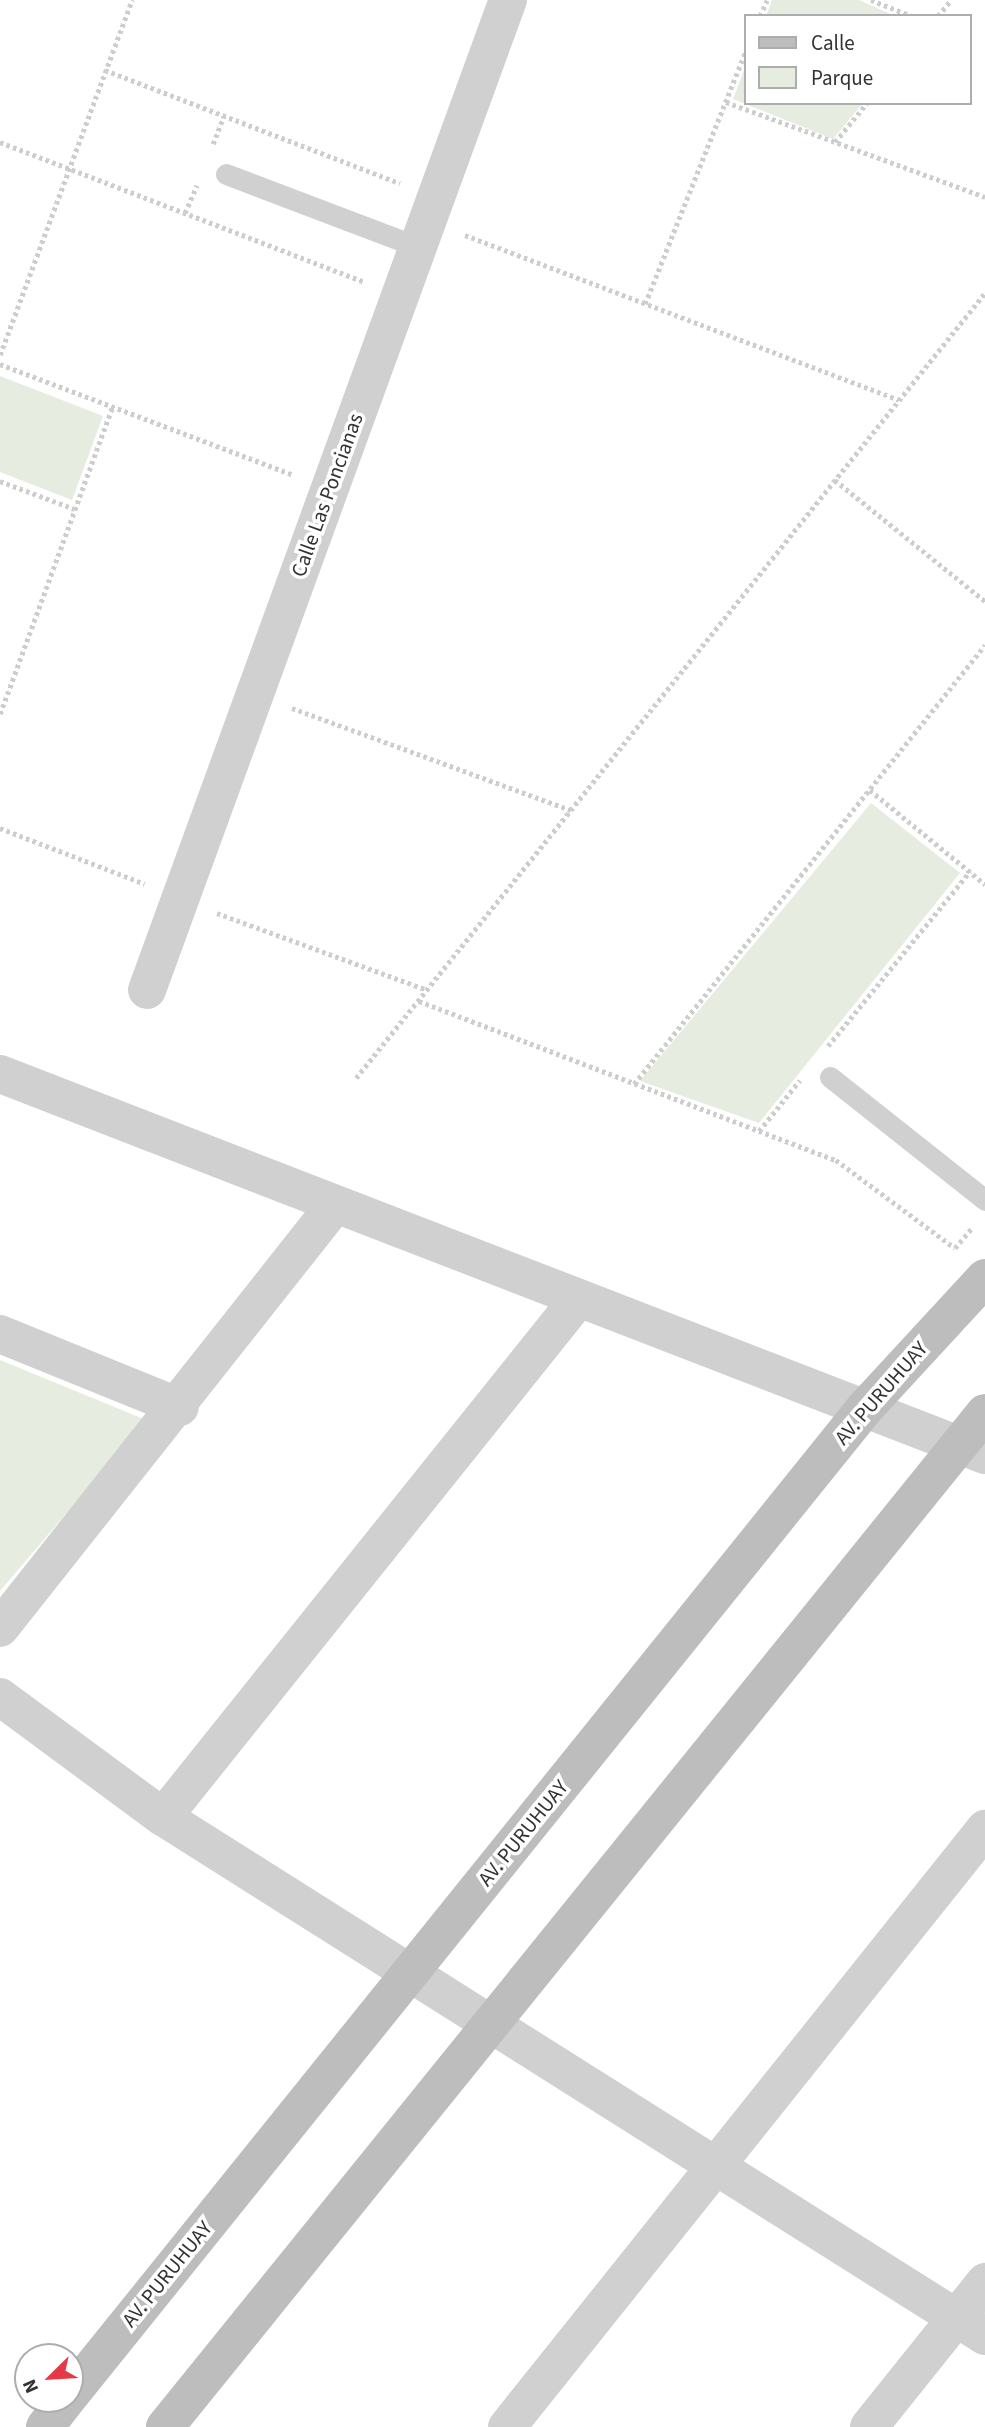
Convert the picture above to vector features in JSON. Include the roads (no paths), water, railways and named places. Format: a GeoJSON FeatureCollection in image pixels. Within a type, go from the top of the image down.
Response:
{"type":"FeatureCollection","features":[{"type":"Feature","properties":{"kind":"main road","name":"AV. PURUHUAY"},"geometry":{"type":"LineString","coordinates":[[84,2378],[865,1408],[985,1278]]}},
{"type":"Feature","properties":{"kind":"main road"},"geometry":{"type":"LineString","coordinates":[[165,2427],[972,1450],[985,1413]]}},
{"type":"Feature","properties":{"kind":"main road","name":"AV. PURUHUAY"},"geometry":{"type":"LineString","coordinates":[[44,2427],[56,2413]]}},
{"type":"Feature","properties":{"kind":"street","name":"Calle Las Poncianas"},"geometry":{"type":"LineString","coordinates":[[146,990],[508,0]]}},
{"type":"Feature","properties":{"kind":"street"},"geometry":{"type":"LineString","coordinates":[[0,1074],[334,1206],[972,1450]]}},
{"type":"Feature","properties":{"kind":"street"},"geometry":{"type":"LineString","coordinates":[[0,1628],[180,1407],[334,1206]]}},
{"type":"Feature","properties":{"kind":"street"},"geometry":{"type":"LineString","coordinates":[[163,1817],[579,1298]]}},
{"type":"Feature","properties":{"kind":"street"},"geometry":{"type":"LineString","coordinates":[[0,1334],[180,1407]]}},
{"type":"Feature","properties":{"kind":"street"},"geometry":{"type":"LineString","coordinates":[[0,1697],[163,1817],[971,2327]]}},
{"type":"Feature","properties":{"kind":"street"},"geometry":{"type":"LineString","coordinates":[[507,2427],[985,1829]]}},
{"type":"Feature","properties":{"kind":"street"},"geometry":{"type":"LineString","coordinates":[[869,2427],[971,2327],[985,2282]]}},
{"type":"Feature","properties":{"kind":"lane"},"geometry":{"type":"LineString","coordinates":[[226,174],[418,247]]}},
{"type":"Feature","properties":{"kind":"lane"},"geometry":{"type":"LineString","coordinates":[[830,1077],[985,1200]]}}]}
